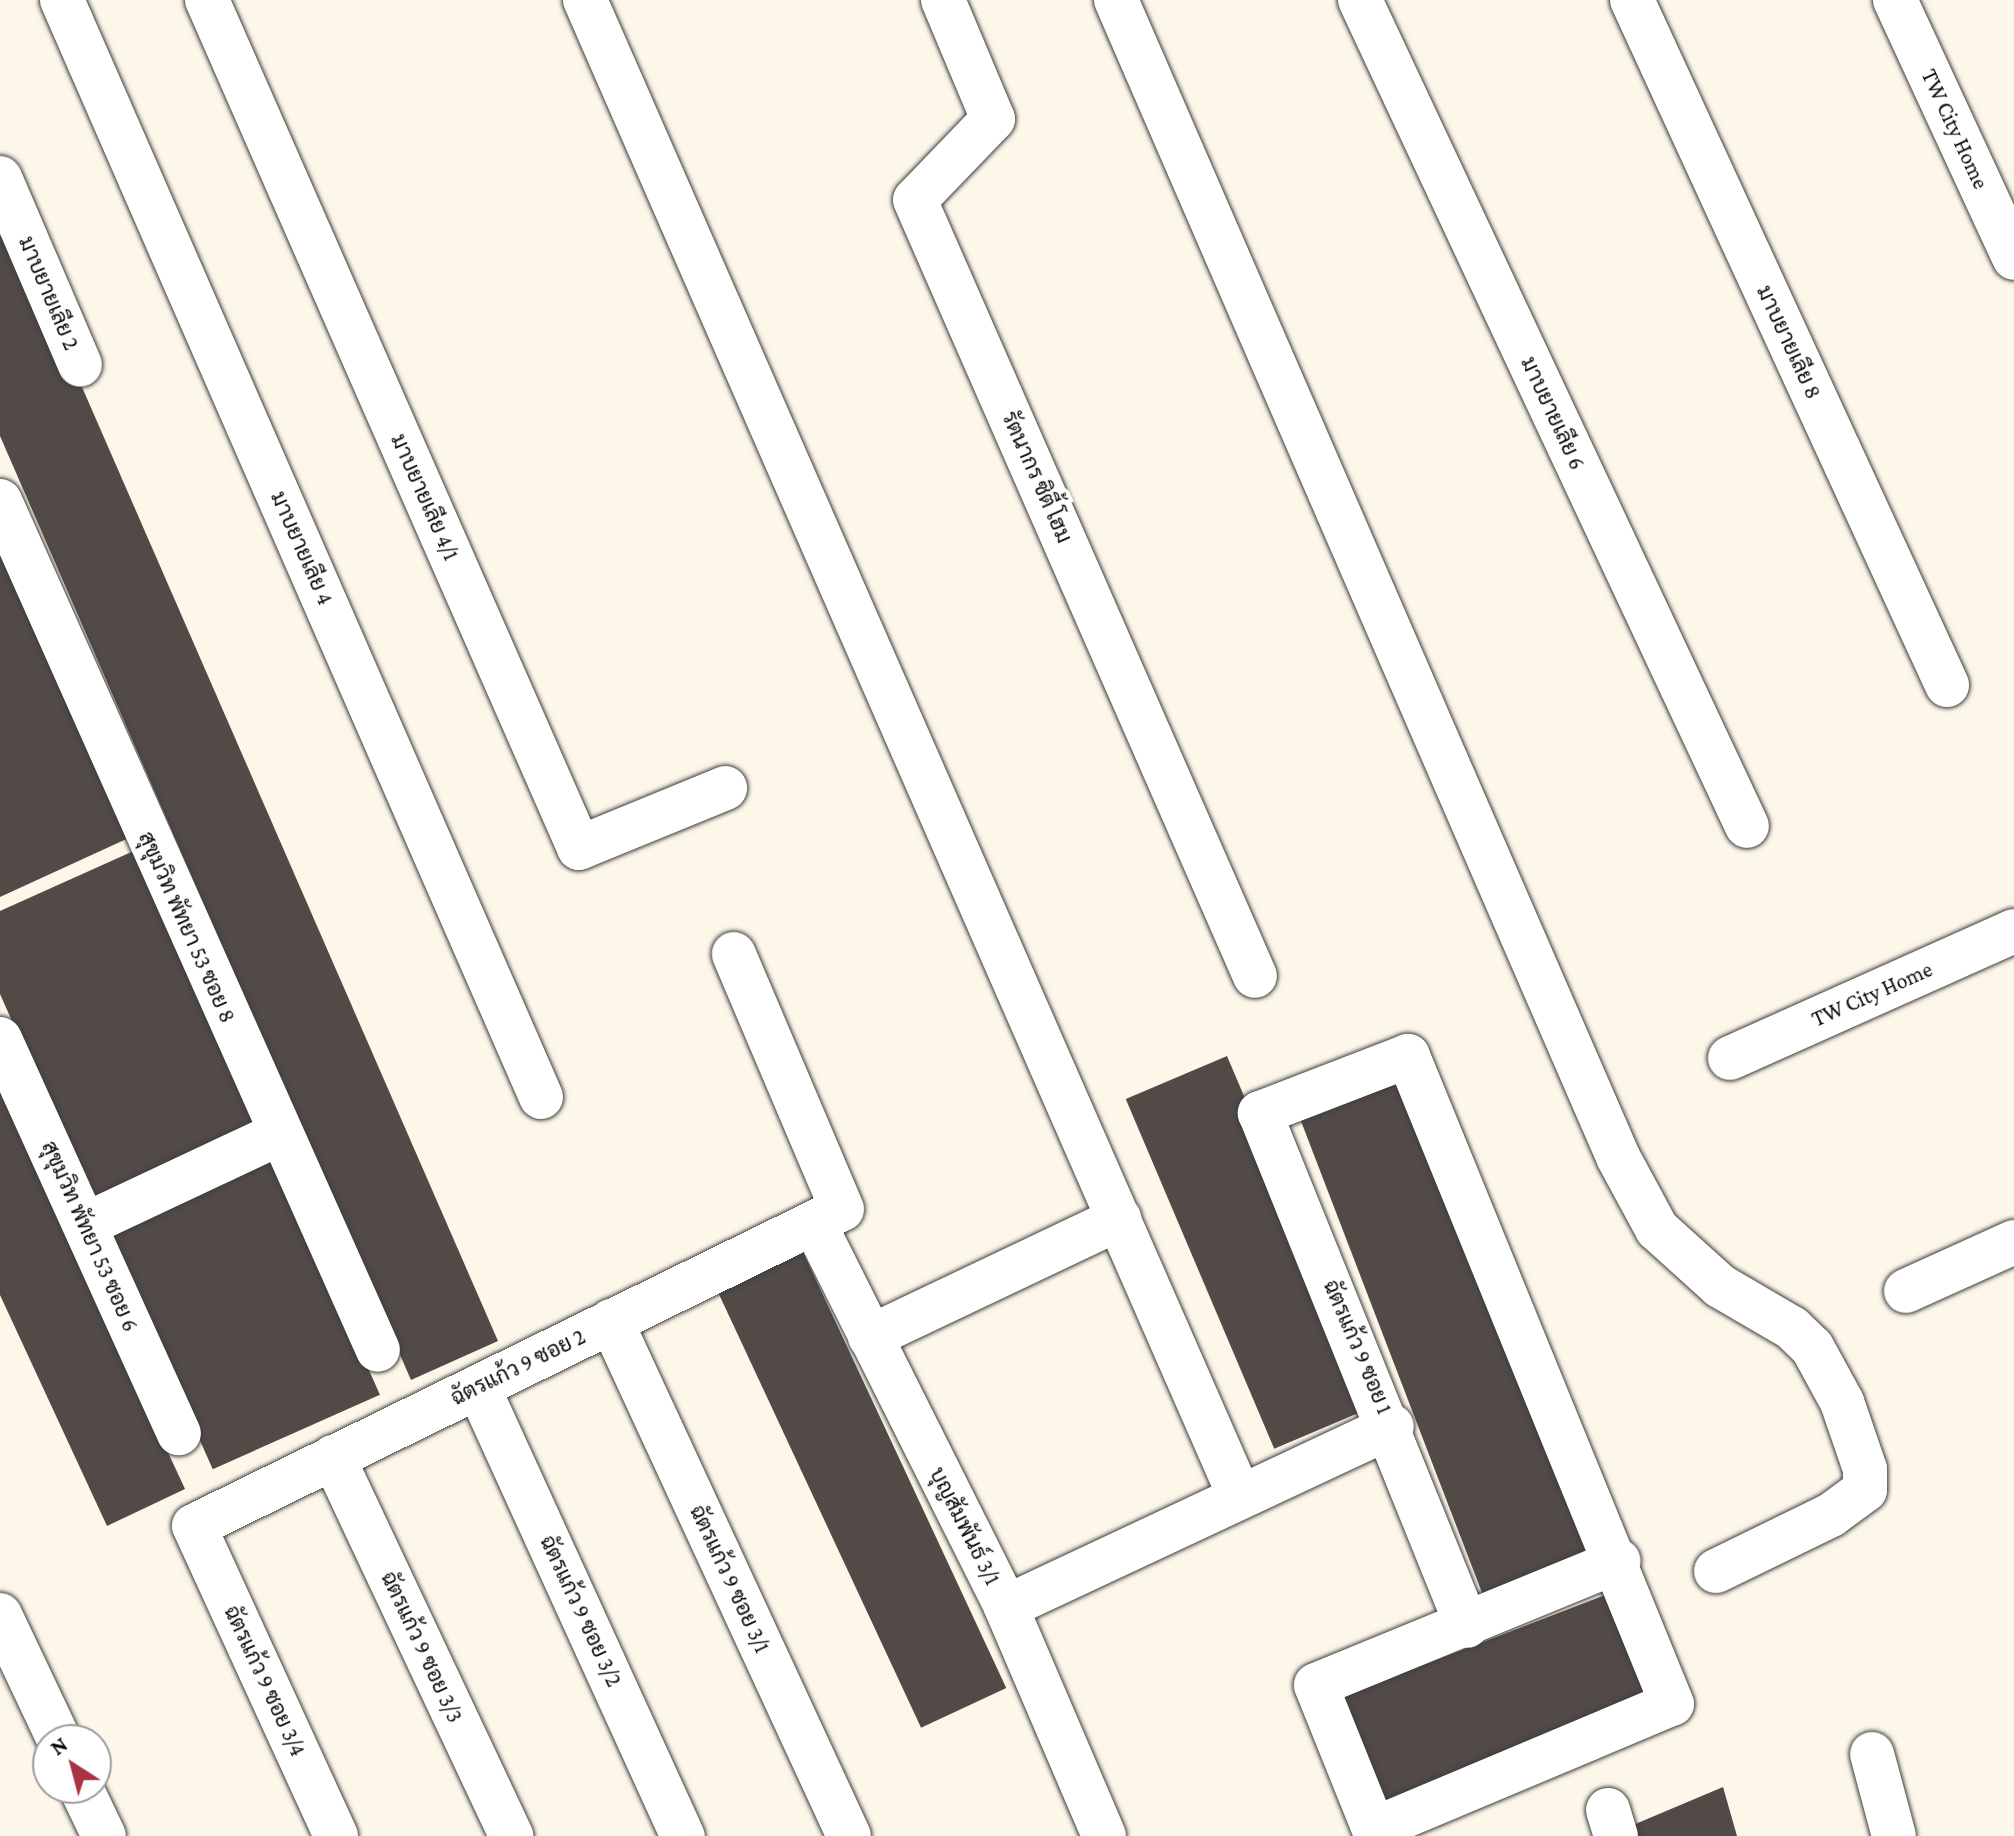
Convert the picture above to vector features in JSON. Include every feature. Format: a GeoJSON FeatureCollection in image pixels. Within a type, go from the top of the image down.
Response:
{"type":"FeatureCollection","features":[{"type":"Feature","properties":{"kind":"street","name":"มาบยายเลีย 4"},"geometry":{"type":"LineString","coordinates":[[62,0],[541,1097]]}},
{"type":"Feature","properties":{"kind":"street","name":"มาบยายเลีย 4/1"},"geometry":{"type":"LineString","coordinates":[[207,0],[579,848],[725,788]]}},
{"type":"Feature","properties":{"kind":"street"},"geometry":{"type":"LineString","coordinates":[[585,0],[1240,1497]]}},
{"type":"Feature","properties":{"kind":"street","name":"รัตนากร ซิตี้ โฮม"},"geometry":{"type":"LineString","coordinates":[[943,0],[993,119],[915,200],[1255,976]]}},
{"type":"Feature","properties":{"kind":"street"},"geometry":{"type":"LineString","coordinates":[[1116,0],[1618,1157],[1657,1229],[1720,1286],[1792,1328],[1812,1347],[1842,1402],[1865,1490],[1831,1515],[1716,1571]]}},
{"type":"Feature","properties":{"kind":"street","name":"มาบยายเลีย 6"},"geometry":{"type":"LineString","coordinates":[[1360,0],[1747,826]]}},
{"type":"Feature","properties":{"kind":"street","name":"มาบยายเลีย 8"},"geometry":{"type":"LineString","coordinates":[[1632,0],[1947,685]]}},
{"type":"Feature","properties":{"kind":"street","name":"TW City Home"},"geometry":{"type":"LineString","coordinates":[[1895,0],[2014,258]]}},
{"type":"Feature","properties":{"kind":"street","name":"มาบยายเลีย 2"},"geometry":{"type":"LineString","coordinates":[[0,178],[80,365]]}},
{"type":"Feature","properties":{"kind":"street","name":"สุขุมวิท พัทยา 53 ซอย 8"},"geometry":{"type":"LineString","coordinates":[[0,501],[278,1134],[378,1350]]}},
{"type":"Feature","properties":{"kind":"street","name":"TW City Home"},"geometry":{"type":"LineString","coordinates":[[1730,1058],[2014,931]]}},
{"type":"Feature","properties":{"kind":"street","name":"บุญสัมพันธ์ 3/1"},"geometry":{"type":"LineString","coordinates":[[734,954],[870,1337],[1006,1607],[1104,1836]]}},
{"type":"Feature","properties":{"kind":"street","name":"สุขุมวิท พัทยา 53 ซอย 6"},"geometry":{"type":"LineString","coordinates":[[0,1039],[179,1433]]}},
{"type":"Feature","properties":{"kind":"street","name":"ฉัตรแก้ว 9 ซอย 1"},"geometry":{"type":"LineString","coordinates":[[1006,1607],[1392,1426],[1260,1113],[1408,1056],[1619,1561]]}},
{"type":"Feature","properties":{"kind":"street"},"geometry":{"type":"LineString","coordinates":[[85,1225],[278,1134]]}},
{"type":"Feature","properties":{"kind":"street","name":"ฉัตรแก้ว 9 ซอย 2"},"geometry":{"type":"LineString","coordinates":[[194,1526],[828,1216]]}},
{"type":"Feature","properties":{"kind":"street"},"geometry":{"type":"LineString","coordinates":[[870,1337],[1119,1219]]}},
{"type":"Feature","properties":{"kind":"street"},"geometry":{"type":"LineString","coordinates":[[1906,1291],[2014,1242]]}},
{"type":"Feature","properties":{"kind":"street","name":"ฉัตรแก้ว 9 ซอย 3/1"},"geometry":{"type":"LineString","coordinates":[[611,1321],[849,1836]]}},
{"type":"Feature","properties":{"kind":"street","name":"ฉัตรแก้ว 9 ซอย 3/2"},"geometry":{"type":"LineString","coordinates":[[478,1387],[683,1836]]}},
{"type":"Feature","properties":{"kind":"street"},"geometry":{"type":"LineString","coordinates":[[1392,1426],[1467,1626]]}},
{"type":"Feature","properties":{"kind":"street","name":"ฉัตรแก้ว 9 ซอย 3/3"},"geometry":{"type":"LineString","coordinates":[[333,1457],[511,1836]]}},
{"type":"Feature","properties":{"kind":"street","name":"ฉัตรแก้ว 9 ซอย 3/4"},"geometry":{"type":"LineString","coordinates":[[194,1526],[336,1836]]}},
{"type":"Feature","properties":{"kind":"street"},"geometry":{"type":"LineString","coordinates":[[1619,1561],[1672,1704],[1374,1830],[1316,1685],[1467,1626],[1619,1561]]}},
{"type":"Feature","properties":{"kind":"street"},"geometry":{"type":"LineString","coordinates":[[0,1615],[51,1724]]}},
{"type":"Feature","properties":{"kind":"street"},"geometry":{"type":"LineString","coordinates":[[1872,1754],[1894,1836]]}},
{"type":"Feature","properties":{"kind":"street"},"geometry":{"type":"LineString","coordinates":[[89,1804],[104,1836]]}},
{"type":"Feature","properties":{"kind":"building"},"geometry":{"type":"Polygon","coordinates":[[[0,199],[498,1341],[411,1380],[0,436],[0,199]]]}},
{"type":"Feature","properties":{"kind":"building"},"geometry":{"type":"Polygon","coordinates":[[[0,538],[133,836],[0,897],[0,538]]]}},
{"type":"Feature","properties":{"kind":"building"},"geometry":{"type":"Polygon","coordinates":[[[138,849],[260,1122],[91,1199],[0,994],[0,911],[138,849]]]}},
{"type":"Feature","properties":{"kind":"building"},"geometry":{"type":"Polygon","coordinates":[[[1227,1056],[1375,1406],[1274,1449],[1126,1099],[1227,1056]]]}},
{"type":"Feature","properties":{"kind":"building"},"geometry":{"type":"Polygon","coordinates":[[[1408,1079],[1592,1559],[1485,1600],[1301,1120],[1408,1079]]]}},
{"type":"Feature","properties":{"kind":"building"},"geometry":{"type":"Polygon","coordinates":[[[0,1091],[185,1489],[107,1526],[0,1295],[0,1091]]]}},
{"type":"Feature","properties":{"kind":"building"},"geometry":{"type":"Polygon","coordinates":[[[275,1159],[380,1395],[213,1469],[108,1233],[275,1159]]]}},
{"type":"Feature","properties":{"kind":"building"},"geometry":{"type":"Polygon","coordinates":[[[803,1252],[1006,1688],[921,1728],[718,1292],[803,1252]]]}},
{"type":"Feature","properties":{"kind":"building"},"geometry":{"type":"Polygon","coordinates":[[[1613,1592],[1655,1700],[1377,1807],[1336,1698],[1613,1592]]]}},
{"type":"Feature","properties":{"kind":"building"},"geometry":{"type":"Polygon","coordinates":[[[1723,1787],[1737,1836],[1636,1836],[1633,1825],[1723,1787]]]}}]}
